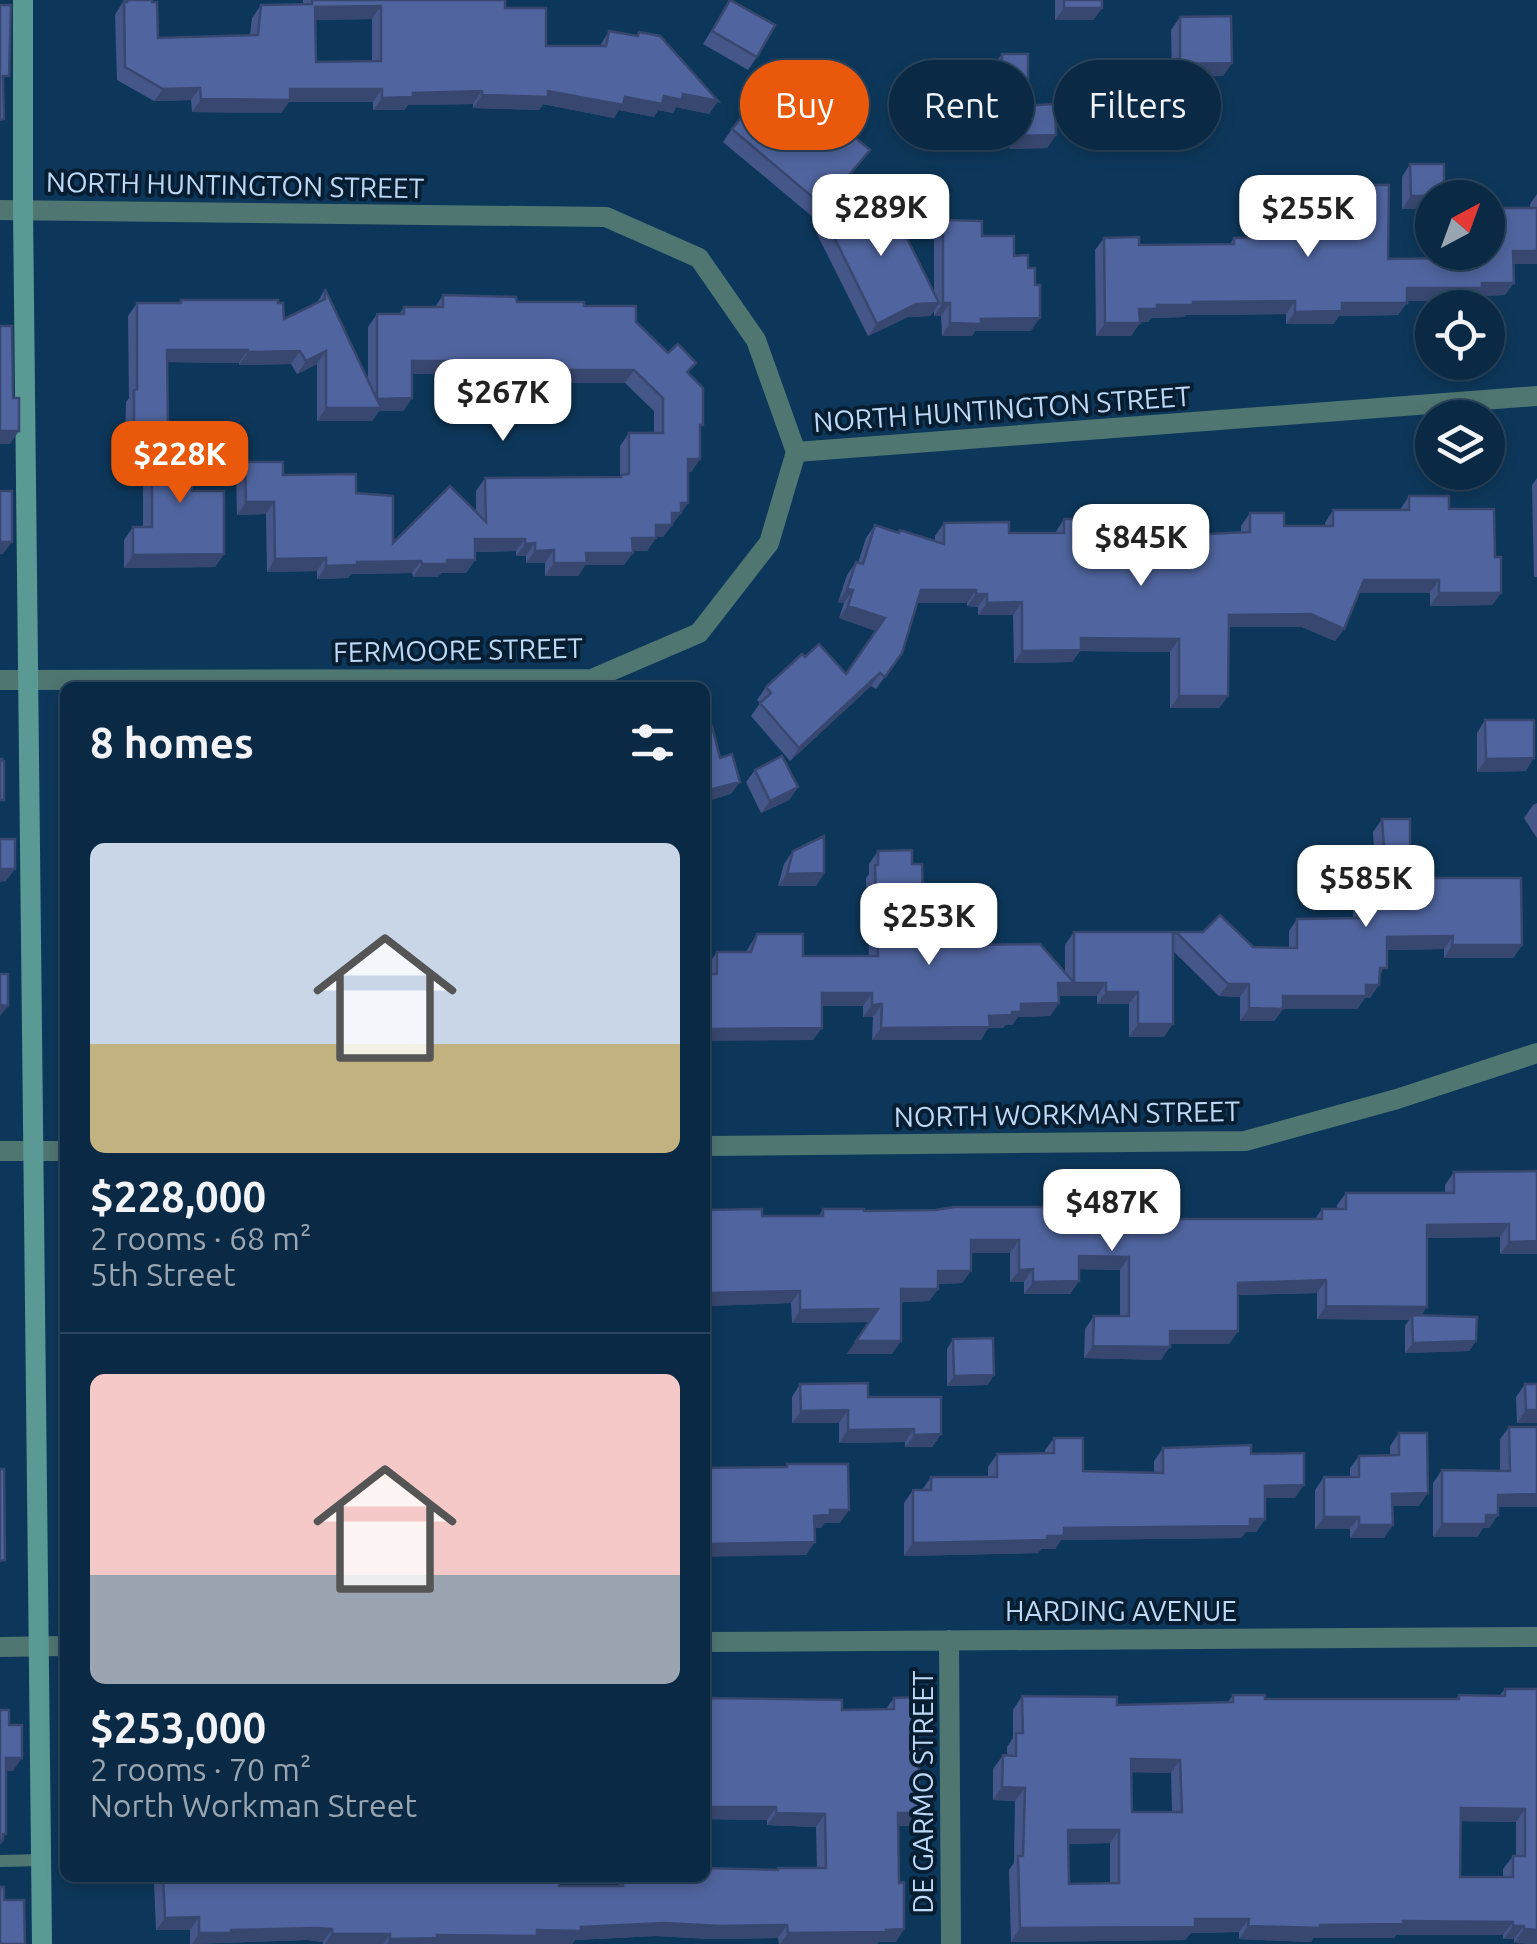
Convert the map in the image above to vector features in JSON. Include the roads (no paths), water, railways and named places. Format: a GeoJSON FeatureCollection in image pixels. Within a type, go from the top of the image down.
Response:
{"type":"FeatureCollection","features":[{"type":"Feature","properties":{"kind":"street"},"geometry":{"type":"LineString","coordinates":[[24,0],[42,1944]]}},
{"type":"Feature","properties":{"kind":"street","name":"NORTH HUNTINGTON STREET"},"geometry":{"type":"LineString","coordinates":[[0,210],[606,217],[700,258],[756,340],[796,452],[1537,396]]}},
{"type":"Feature","properties":{"kind":"street","name":"FERMOORE STREET"},"geometry":{"type":"LineString","coordinates":[[0,680],[592,679],[700,632],[769,544],[796,452]]}},
{"type":"Feature","properties":{"kind":"street","name":"NORTH WORKMAN STREET"},"geometry":{"type":"LineString","coordinates":[[710,1146],[1245,1141],[1396,1099],[1537,1053]]}},
{"type":"Feature","properties":{"kind":"street"},"geometry":{"type":"LineString","coordinates":[[0,1151],[60,1151]]}},
{"type":"Feature","properties":{"kind":"street","name":"HARDING AVENUE"},"geometry":{"type":"LineString","coordinates":[[710,1642],[1537,1636]]}},
{"type":"Feature","properties":{"kind":"street","name":"DE GARMO STREET"},"geometry":{"type":"LineString","coordinates":[[949,1640],[951,1944]]}},
{"type":"Feature","properties":{"kind":"street"},"geometry":{"type":"LineString","coordinates":[[0,1647],[60,1646]]}},
{"type":"Feature","properties":{"kind":"lane"},"geometry":{"type":"LineString","coordinates":[[0,1861],[42,1860]]}}]}
